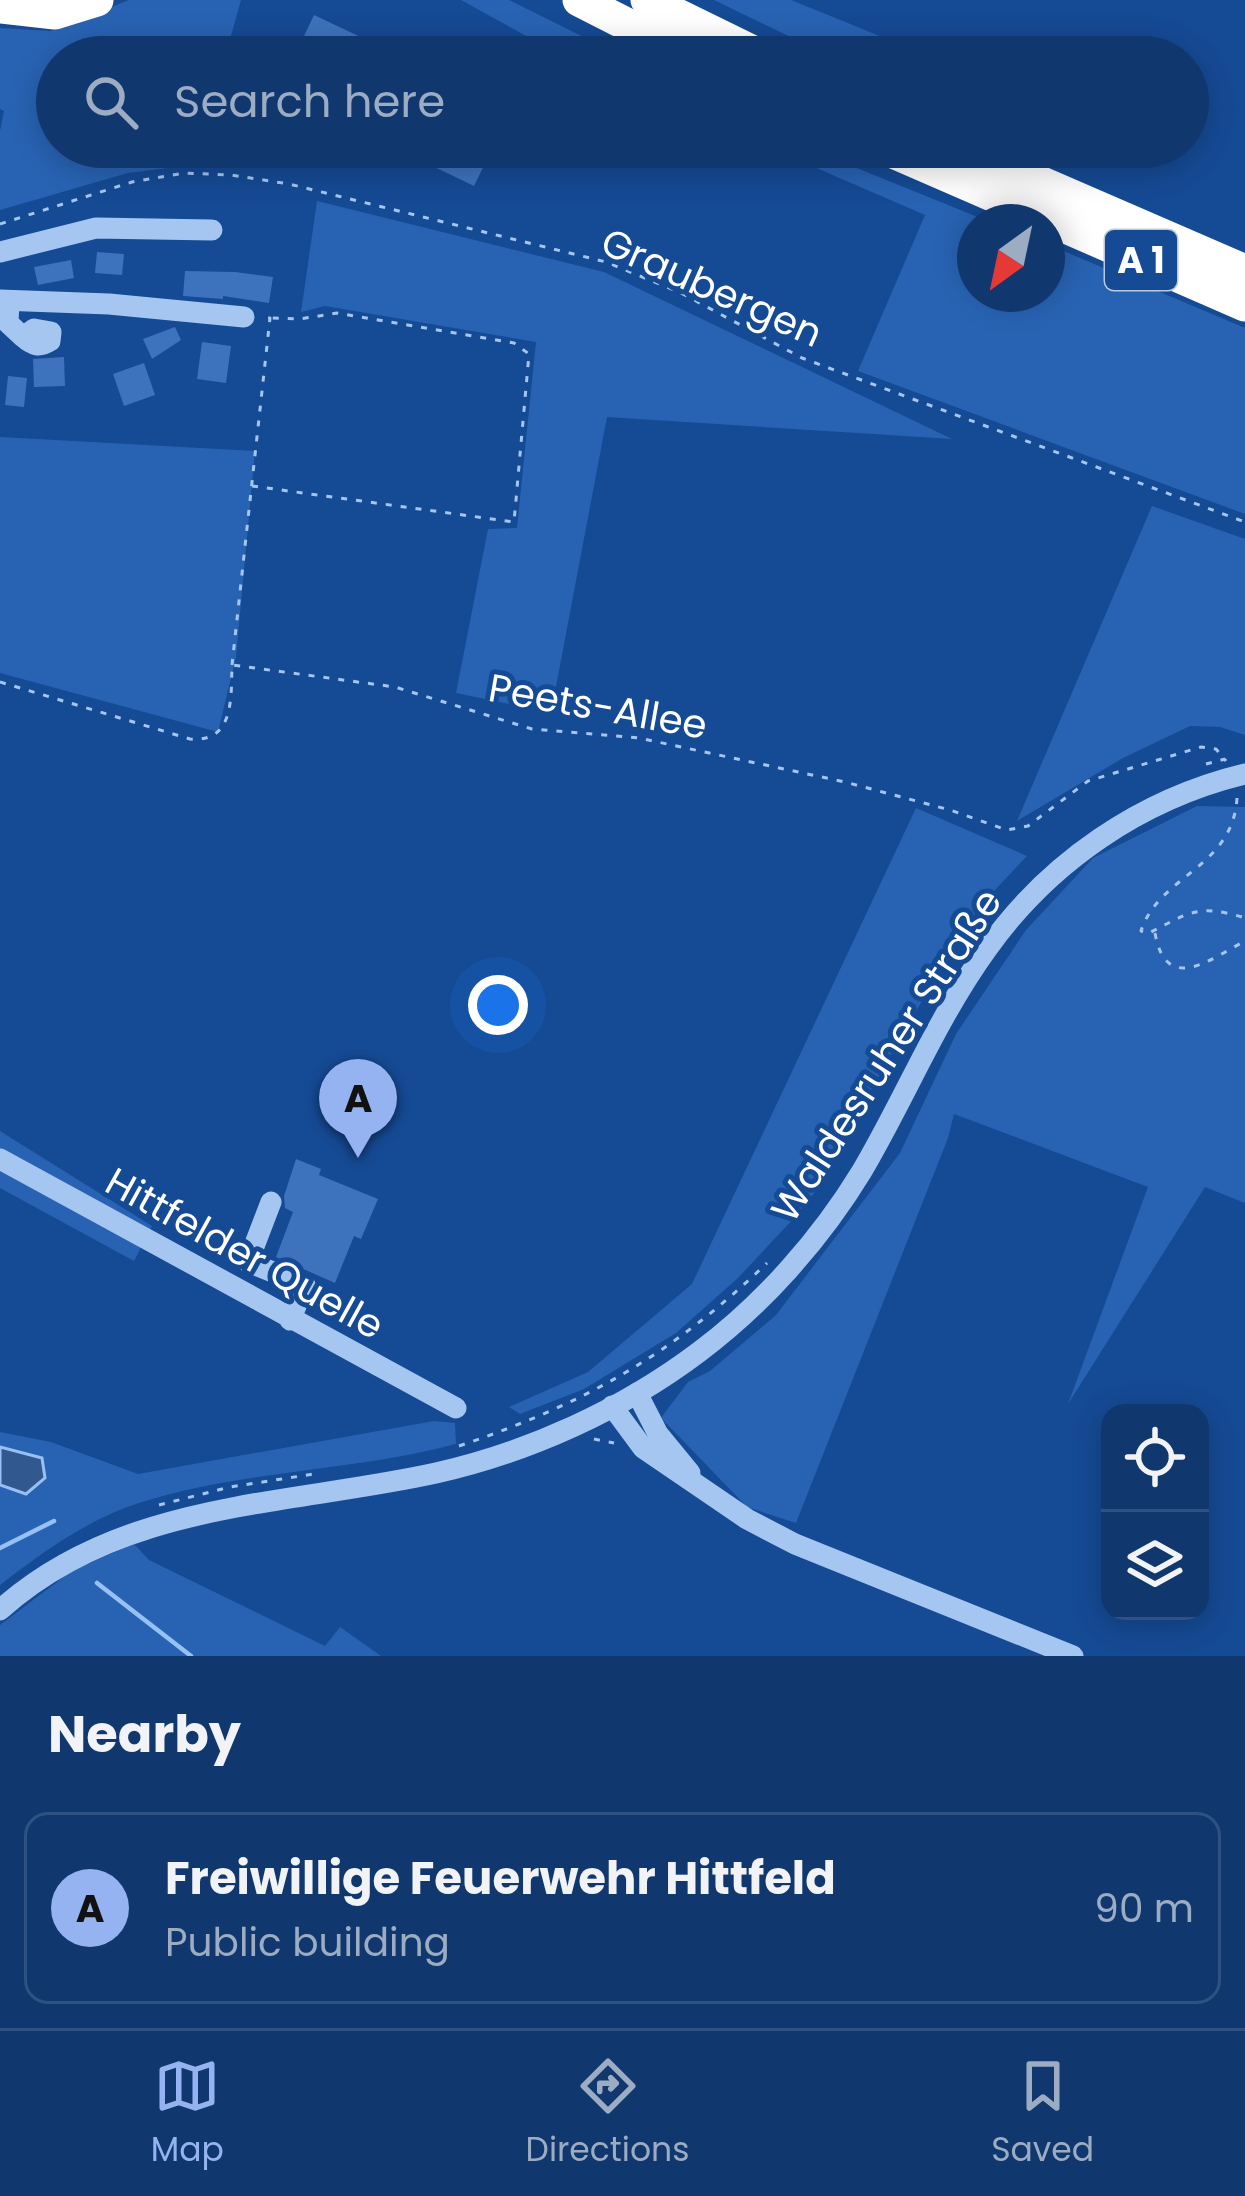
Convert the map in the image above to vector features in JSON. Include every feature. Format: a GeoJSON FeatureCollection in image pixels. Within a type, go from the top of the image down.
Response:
{"type":"FeatureCollection","features":[{"type":"Feature","properties":{"kind":"highway"},"geometry":{"type":"LineString","coordinates":[[5,7],[47,0]]}},
{"type":"Feature","properties":{"kind":"highway"},"geometry":{"type":"LineString","coordinates":[[5,7],[56,13],[97,0]]}},
{"type":"Feature","properties":{"kind":"highway"},"geometry":{"type":"LineString","coordinates":[[579,0],[650,36]]}},
{"type":"Feature","properties":{"kind":"highway"},"geometry":{"type":"LineString","coordinates":[[647,0],[720,36]]}},
{"type":"Feature","properties":{"kind":"highway","name":"A 1"},"geometry":{"type":"LineString","coordinates":[[930,168],[1245,305]]}},
{"type":"Feature","properties":{"kind":"highway","name":"A 1"},"geometry":{"type":"LineString","coordinates":[[1007,168],[1245,271]]}},
{"type":"Feature","properties":{"kind":"street"},"geometry":{"type":"LineString","coordinates":[[0,252],[96,228],[212,230]]}},
{"type":"Feature","properties":{"kind":"street"},"geometry":{"type":"LineString","coordinates":[[23,337],[8,323],[4,301],[110,304],[244,317]]}},
{"type":"Feature","properties":{"kind":"street","name":"Waldesruher Straße"},"geometry":{"type":"LineString","coordinates":[[0,1610],[56,1568],[146,1528],[200,1512],[433,1474],[529,1446],[637,1393],[700,1352],[776,1284],[813,1240],[862,1170],[986,950],[1039,887],[1112,830],[1156,806],[1241,783]]}},
{"type":"Feature","properties":{"kind":"street","name":"Hittfelder Quelle"},"geometry":{"type":"LineString","coordinates":[[0,1159],[456,1408]]}},
{"type":"Feature","properties":{"kind":"street"},"geometry":{"type":"LineString","coordinates":[[271,1202],[248,1262],[305,1285],[290,1320]]}},
{"type":"Feature","properties":{"kind":"street"},"geometry":{"type":"LineString","coordinates":[[637,1393],[658,1434],[698,1483]]}},
{"type":"Feature","properties":{"kind":"street"},"geometry":{"type":"LineString","coordinates":[[612,1406],[643,1448],[746,1520],[1073,1656]]}},
{"type":"Feature","properties":{"kind":"path","name":"Graubergen"},"geometry":{"type":"LineString","coordinates":[[0,224],[132,182],[184,173],[289,184],[606,262],[681,293],[802,358],[1245,522]]}},
{"type":"Feature","properties":{"kind":"path"},"geometry":{"type":"LineString","coordinates":[[244,317],[300,320],[338,313],[514,343],[529,354],[514,522],[253,486]]}},
{"type":"Feature","properties":{"kind":"path"},"geometry":{"type":"LineString","coordinates":[[0,682],[206,741],[217,736],[227,721],[270,318]]}},
{"type":"Feature","properties":{"kind":"path","name":"Peets-Allee"},"geometry":{"type":"LineString","coordinates":[[232,665],[395,687],[532,729],[639,738],[845,782],[1006,830],[1028,826],[1064,796],[1112,772],[1201,747],[1216,749],[1225,759]]}},
{"type":"Feature","properties":{"kind":"path"},"geometry":{"type":"LineString","coordinates":[[1241,783],[1224,842],[1143,922],[1143,933],[1201,909],[1244,918]]}},
{"type":"Feature","properties":{"kind":"path"},"geometry":{"type":"LineString","coordinates":[[1155,931],[1164,957],[1193,970],[1245,941]]}},
{"type":"Feature","properties":{"kind":"path"},"geometry":{"type":"LineString","coordinates":[[467,1444],[570,1403]]}},
{"type":"Feature","properties":{"kind":"shaded area"},"geometry":{"type":"Polygon","coordinates":[[[129,0],[241,0],[231,36],[36,36],[36,168],[168,168],[128,173],[0,210],[4,111],[0,109],[0,28],[51,31],[129,0]]]}},
{"type":"Feature","properties":{"kind":"shaded area"},"geometry":{"type":"Polygon","coordinates":[[[461,0],[509,0],[582,36],[526,36],[461,0]]]}},
{"type":"Feature","properties":{"kind":"shaded area"},"geometry":{"type":"Polygon","coordinates":[[[714,0],[791,0],[880,36],[789,36],[714,0]]]}},
{"type":"Feature","properties":{"kind":"shaded area"},"geometry":{"type":"Polygon","coordinates":[[[816,168],[857,168],[957,209],[957,312],[1065,312],[1065,252],[1245,328],[1245,514],[858,371],[925,215],[816,168]]]}},
{"type":"Feature","properties":{"kind":"shaded area"},"geometry":{"type":"Polygon","coordinates":[[[317,201],[604,272],[952,439],[607,417],[551,713],[456,693],[488,529],[517,528],[536,342],[325,306],[301,312],[317,201]]]}},
{"type":"Feature","properties":{"kind":"shaded area"},"geometry":{"type":"Polygon","coordinates":[[[0,437],[255,451],[236,657],[218,732],[0,673],[0,437]]]}},
{"type":"Feature","properties":{"kind":"shaded area"},"geometry":{"type":"Polygon","coordinates":[[[1152,506],[1245,539],[1245,735],[1220,727],[1190,726],[1123,758],[1017,821],[1152,506]]]}},
{"type":"Feature","properties":{"kind":"shaded area"},"geometry":{"type":"Polygon","coordinates":[[[1197,806],[1245,807],[1245,1203],[1205,1187],[1068,1404],[1148,1187],[954,1114],[796,1523],[747,1507],[661,1418],[688,1382],[710,1371],[776,1315],[900,1153],[956,1034],[1026,930],[1093,858],[1197,806]]]}},
{"type":"Feature","properties":{"kind":"shaded area"},"geometry":{"type":"Polygon","coordinates":[[[916,808],[1027,856],[980,906],[902,1034],[819,1187],[738,1278],[676,1333],[584,1389],[520,1414],[509,1407],[588,1372],[692,1284],[916,808]]]}},
{"type":"Feature","properties":{"kind":"shaded area"},"geometry":{"type":"Polygon","coordinates":[[[0,1131],[152,1226],[134,1261],[0,1188],[0,1131]]]}},
{"type":"Feature","properties":{"kind":"shaded area"},"geometry":{"type":"Polygon","coordinates":[[[434,1421],[455,1423],[456,1444],[215,1484],[136,1504],[82,1528],[0,1585],[0,1432],[51,1442],[138,1474],[434,1421]]]}},
{"type":"Feature","properties":{"kind":"shaded area"},"geometry":{"type":"Polygon","coordinates":[[[0,1447],[42,1458],[45,1478],[26,1494],[0,1485],[0,1447]]]}},
{"type":"Feature","properties":{"kind":"shaded area"},"geometry":{"type":"Polygon","coordinates":[[[134,1544],[149,1560],[325,1646],[340,1627],[381,1656],[0,1656],[0,1625],[73,1570],[134,1544]]]}},
{"type":"Feature","properties":{"kind":"building"},"geometry":{"type":"Polygon","coordinates":[[[314,15],[358,36],[304,36],[314,15]]]}},
{"type":"Feature","properties":{"kind":"building"},"geometry":{"type":"Polygon","coordinates":[[[437,168],[483,168],[474,186],[437,168]]]}},
{"type":"Feature","properties":{"kind":"building"},"geometry":{"type":"Polygon","coordinates":[[[97,252],[124,254],[122,275],[95,273],[97,252]]]}},
{"type":"Feature","properties":{"kind":"building"},"geometry":{"type":"Polygon","coordinates":[[[71,260],[74,278],[38,285],[34,267],[71,260]]]}},
{"type":"Feature","properties":{"kind":"building"},"geometry":{"type":"Polygon","coordinates":[[[185,271],[273,277],[269,303],[183,296],[185,271]]]}},
{"type":"Feature","properties":{"kind":"building"},"geometry":{"type":"Polygon","coordinates":[[[175,327],[181,340],[152,359],[143,339],[175,327]]]}},
{"type":"Feature","properties":{"kind":"building"},"geometry":{"type":"Polygon","coordinates":[[[202,342],[231,346],[226,383],[197,379],[202,342]]]}},
{"type":"Feature","properties":{"kind":"building"},"geometry":{"type":"Polygon","coordinates":[[[64,357],[65,386],[34,387],[33,359],[64,357]]]}},
{"type":"Feature","properties":{"kind":"building"},"geometry":{"type":"Polygon","coordinates":[[[144,363],[155,395],[124,406],[113,374],[144,363]]]}},
{"type":"Feature","properties":{"kind":"building"},"geometry":{"type":"Polygon","coordinates":[[[8,376],[27,378],[24,407],[5,405],[8,376]]]}},
{"type":"Feature","properties":{"kind":"building"},"geometry":{"type":"Polygon","coordinates":[[[296,1159],[321,1169],[319,1175],[378,1199],[361,1239],[354,1236],[335,1283],[276,1257],[293,1212],[285,1208],[284,1196],[296,1159]]]}},
{"type":"Feature","properties":{"kind":"waterway"},"geometry":{"type":"LineString","coordinates":[[0,1548],[54,1521]]}},
{"type":"Feature","properties":{"kind":"waterway"},"geometry":{"type":"LineString","coordinates":[[97,1583],[191,1656]]}},
{"type":"Feature","properties":{"kind":"place","name":"Freiwillige Feuerwehr Hittfeld"},"geometry":{"type":"Point","coordinates":[358,1158]}}]}
